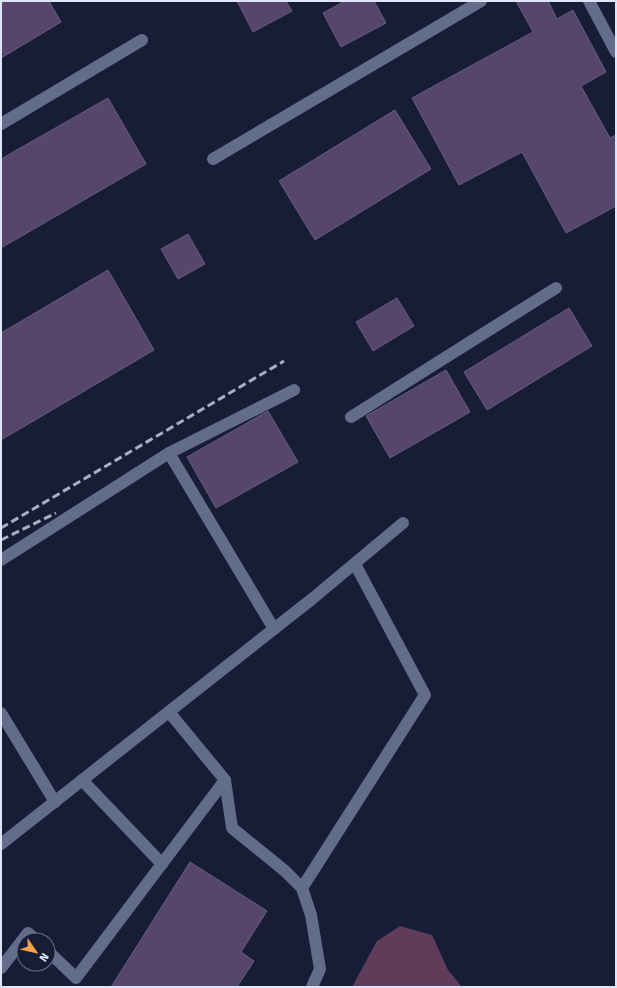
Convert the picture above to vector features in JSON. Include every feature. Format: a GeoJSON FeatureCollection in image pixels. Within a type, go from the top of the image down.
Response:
{"type":"FeatureCollection","features":[{"type":"Feature","properties":{"kind":"street"},"geometry":{"type":"LineString","coordinates":[[213,159],[481,1]]}},
{"type":"Feature","properties":{"kind":"street"},"geometry":{"type":"LineString","coordinates":[[589,1],[616,52]]}},
{"type":"Feature","properties":{"kind":"street"},"geometry":{"type":"LineString","coordinates":[[1,124],[142,40]]}},
{"type":"Feature","properties":{"kind":"street"},"geometry":{"type":"LineString","coordinates":[[351,417],[556,288]]}},
{"type":"Feature","properties":{"kind":"street"},"geometry":{"type":"LineString","coordinates":[[1,560],[169,453],[294,390]]}},
{"type":"Feature","properties":{"kind":"street"},"geometry":{"type":"LineString","coordinates":[[169,453],[274,629]]}},
{"type":"Feature","properties":{"kind":"street"},"geometry":{"type":"LineString","coordinates":[[1,844],[274,629],[355,564],[403,523]]}},
{"type":"Feature","properties":{"kind":"street"},"geometry":{"type":"LineString","coordinates":[[302,888],[425,695],[355,564]]}},
{"type":"Feature","properties":{"kind":"street"},"geometry":{"type":"LineString","coordinates":[[169,712],[225,780],[232,828],[285,871],[302,888],[311,915],[320,969],[312,987]]}},
{"type":"Feature","properties":{"kind":"street"},"geometry":{"type":"LineString","coordinates":[[1,713],[55,802]]}},
{"type":"Feature","properties":{"kind":"street"},"geometry":{"type":"LineString","coordinates":[[82,780],[162,864]]}},
{"type":"Feature","properties":{"kind":"street"},"geometry":{"type":"LineString","coordinates":[[56,959],[76,978],[225,780]]}},
{"type":"Feature","properties":{"kind":"street"},"geometry":{"type":"LineString","coordinates":[[1,968],[16,949]]}},
{"type":"Feature","properties":{"kind":"shaded area"},"geometry":{"type":"Polygon","coordinates":[[[400,926],[432,935],[448,970],[462,987],[352,987],[377,941],[400,926]]]}},
{"type":"Feature","properties":{"kind":"building"},"geometry":{"type":"Polygon","coordinates":[[[1,1],[49,1],[61,22],[1,58],[1,1]]]}},
{"type":"Feature","properties":{"kind":"building"},"geometry":{"type":"Polygon","coordinates":[[[237,1],[286,1],[292,11],[253,32],[237,1]]]}},
{"type":"Feature","properties":{"kind":"building"},"geometry":{"type":"Polygon","coordinates":[[[345,1],[374,1],[386,23],[341,47],[323,13],[345,1]]]}},
{"type":"Feature","properties":{"kind":"building"},"geometry":{"type":"Polygon","coordinates":[[[516,1],[548,1],[557,19],[573,10],[606,72],[581,86],[610,138],[616,135],[616,206],[566,233],[522,152],[459,185],[412,98],[533,32],[516,1]]]}},
{"type":"Feature","properties":{"kind":"building"},"geometry":{"type":"Polygon","coordinates":[[[108,98],[146,164],[1,248],[1,159],[108,98]]]}},
{"type":"Feature","properties":{"kind":"building"},"geometry":{"type":"Polygon","coordinates":[[[395,110],[431,169],[315,240],[279,181],[395,110]]]}},
{"type":"Feature","properties":{"kind":"building"},"geometry":{"type":"Polygon","coordinates":[[[188,234],[205,264],[178,279],[161,249],[188,234]]]}},
{"type":"Feature","properties":{"kind":"building"},"geometry":{"type":"Polygon","coordinates":[[[108,270],[154,350],[1,440],[1,333],[108,270]]]}},
{"type":"Feature","properties":{"kind":"building"},"geometry":{"type":"Polygon","coordinates":[[[397,298],[414,326],[373,351],[356,322],[397,298]]]}},
{"type":"Feature","properties":{"kind":"building"},"geometry":{"type":"Polygon","coordinates":[[[569,308],[592,346],[487,410],[464,372],[569,308]]]}},
{"type":"Feature","properties":{"kind":"building"},"geometry":{"type":"Polygon","coordinates":[[[446,370],[470,412],[390,458],[366,416],[446,370]]]}},
{"type":"Feature","properties":{"kind":"building"},"geometry":{"type":"Polygon","coordinates":[[[268,411],[298,462],[216,508],[187,457],[268,411]]]}},
{"type":"Feature","properties":{"kind":"building"},"geometry":{"type":"Polygon","coordinates":[[[190,862],[267,911],[241,952],[254,961],[237,987],[111,987],[190,862]]]}},
{"type":"Feature","properties":{"kind":"railway"},"geometry":{"type":"LineString","coordinates":[[1,528],[284,361]]}},
{"type":"Feature","properties":{"kind":"railway"},"geometry":{"type":"LineString","coordinates":[[1,540],[56,513]]}}]}
